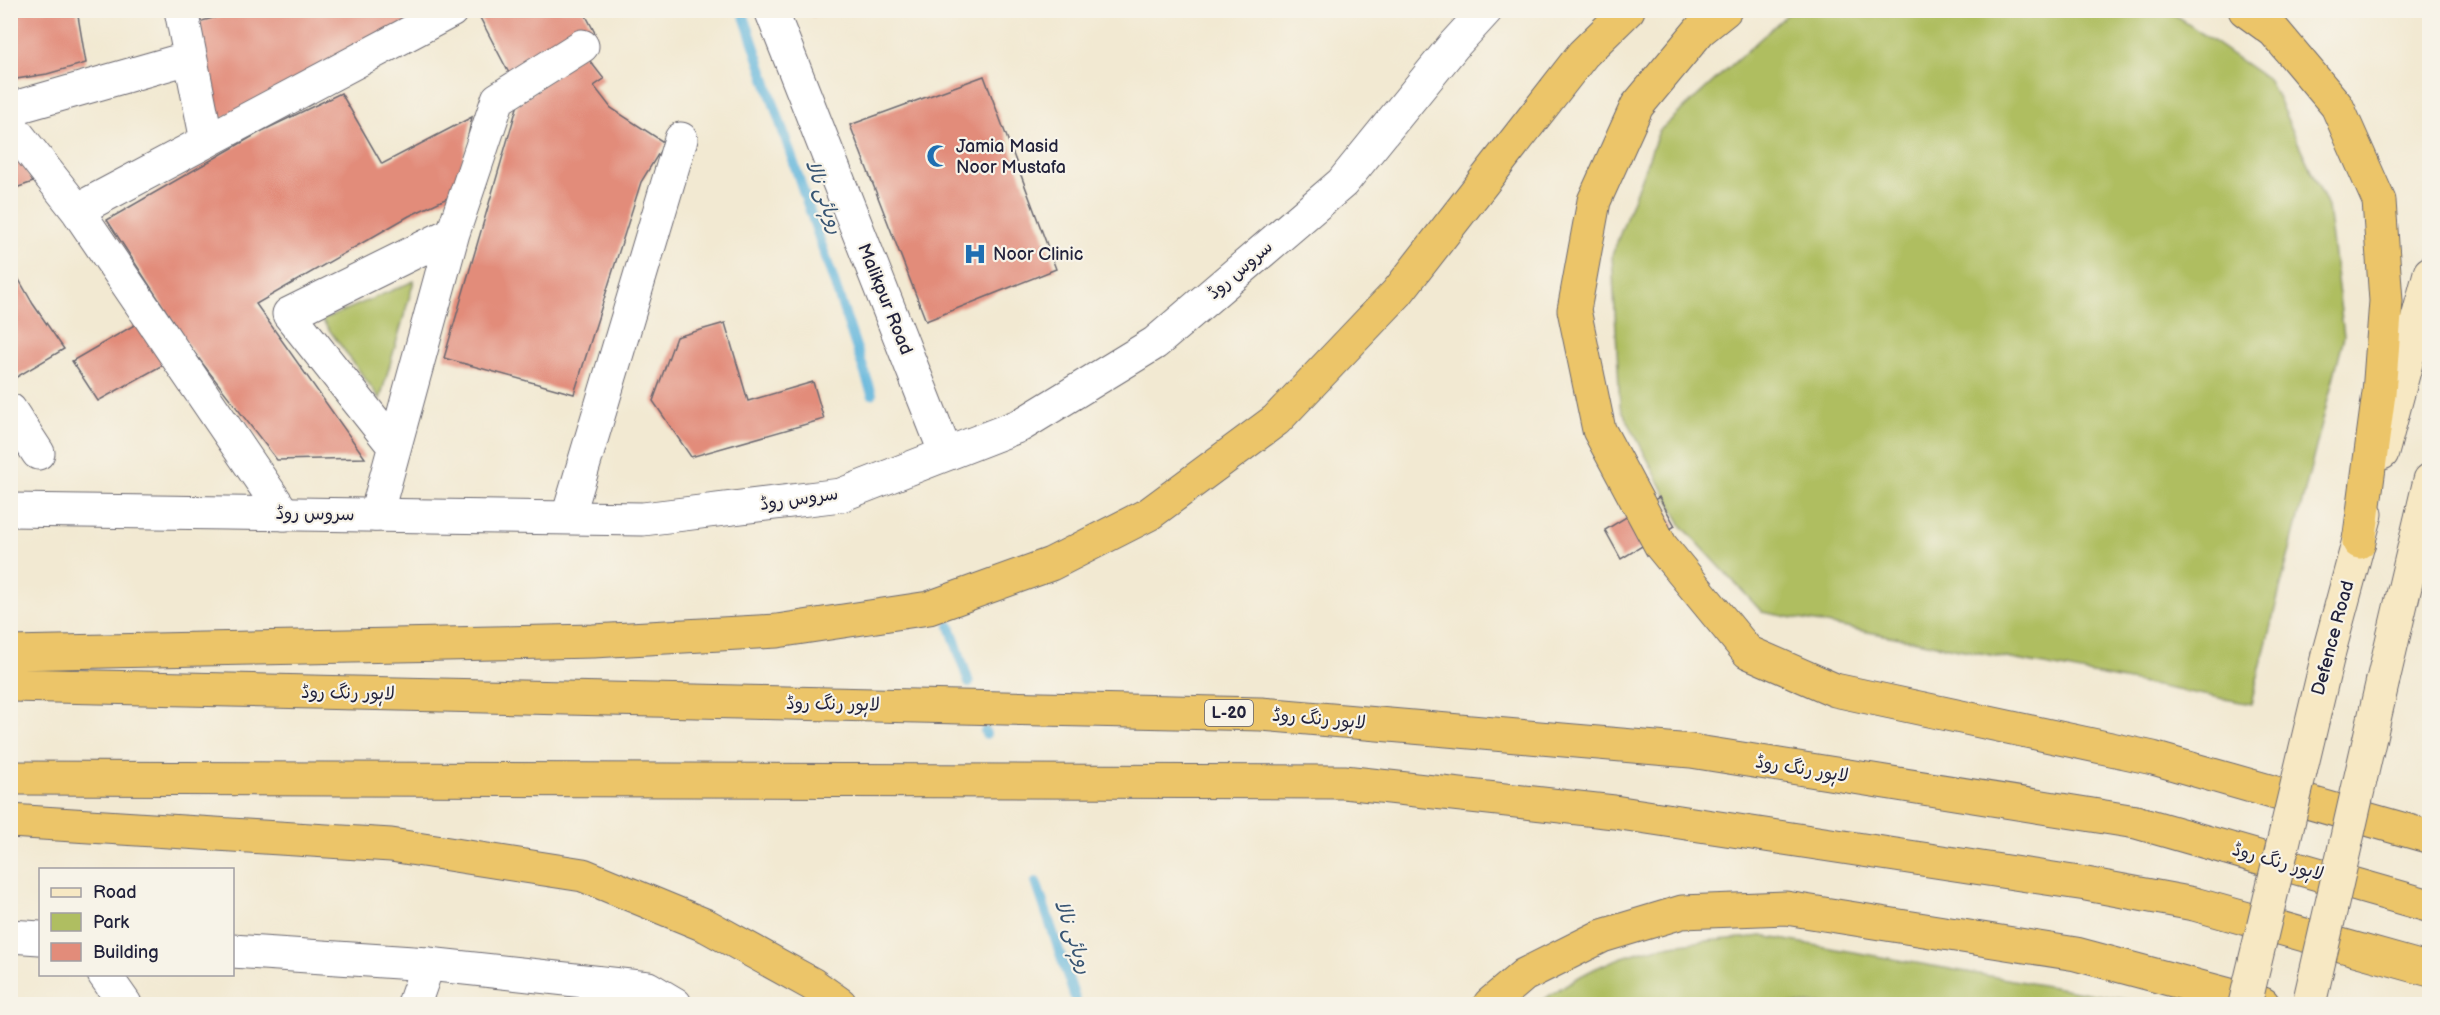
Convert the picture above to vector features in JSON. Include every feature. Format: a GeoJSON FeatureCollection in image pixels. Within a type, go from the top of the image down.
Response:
{"type":"FeatureCollection","features":[{"type":"Feature","properties":{"kind":"highway"},"geometry":{"type":"LineString","coordinates":[[10,653],[593,641],[777,631],[929,608],[1051,564],[1149,514],[1276,420],[1397,293],[1583,54],[1628,10]]}},
{"type":"Feature","properties":{"kind":"highway"},"geometry":{"type":"LineString","coordinates":[[1725,10],[1700,30],[1637,106],[1594,201],[1575,310],[1599,430],[1661,546],[1748,652],[1835,690],[2153,758],[2430,837]]}},
{"type":"Feature","properties":{"kind":"highway"},"geometry":{"type":"LineString","coordinates":[[2245,10],[2274,31],[2337,106],[2379,201],[2386,301],[2379,393],[2359,542]]}},
{"type":"Feature","properties":{"kind":"highway","name":"لاہور رنگ روڈ"},"geometry":{"type":"LineString","coordinates":[[10,685],[1261,714],[1691,751],[2136,822],[2430,906]]}},
{"type":"Feature","properties":{"kind":"highway"},"geometry":{"type":"LineString","coordinates":[[10,778],[1344,782],[1614,812],[2086,884],[2194,904],[2430,970]]}},
{"type":"Feature","properties":{"kind":"highway"},"geometry":{"type":"LineString","coordinates":[[10,821],[391,845],[583,875],[707,926],[812,984],[840,1005]]}},
{"type":"Feature","properties":{"kind":"highway"},"geometry":{"type":"LineString","coordinates":[[1490,1005],[1524,975],[1602,936],[1682,912],[1786,908],[2076,954],[2264,1005]]}},
{"type":"Feature","properties":{"kind":"main road","name":"Defence Road"},"geometry":{"type":"LineString","coordinates":[[2245,1005],[2328,654],[2430,273]]}},
{"type":"Feature","properties":{"kind":"main road"},"geometry":{"type":"LineString","coordinates":[[2309,1005],[2382,680],[2430,480]]}},
{"type":"Feature","properties":{"kind":"street"},"geometry":{"type":"LineString","coordinates":[[181,10],[207,141]]}},
{"type":"Feature","properties":{"kind":"street","name":"Malikpur Road"},"geometry":{"type":"LineString","coordinates":[[771,10],[946,454]]}},
{"type":"Feature","properties":{"kind":"street","name":"سروس روڈ"},"geometry":{"type":"LineString","coordinates":[[10,510],[644,519],[841,495],[1022,425],[1155,343],[1342,183],[1454,45],[1486,10]]}},
{"type":"Feature","properties":{"kind":"street"},"geometry":{"type":"LineString","coordinates":[[77,210],[451,11]]}},
{"type":"Feature","properties":{"kind":"street"},"geometry":{"type":"LineString","coordinates":[[376,515],[453,233],[498,99],[582,46]]}},
{"type":"Feature","properties":{"kind":"street"},"geometry":{"type":"LineString","coordinates":[[10,109],[189,58]]}},
{"type":"Feature","properties":{"kind":"street"},"geometry":{"type":"LineString","coordinates":[[10,125],[77,210],[284,514]]}},
{"type":"Feature","properties":{"kind":"street"},"geometry":{"type":"LineString","coordinates":[[568,517],[681,139]]}},
{"type":"Feature","properties":{"kind":"street"},"geometry":{"type":"LineString","coordinates":[[394,446],[289,314],[453,233]]}},
{"type":"Feature","properties":{"kind":"street"},"geometry":{"type":"LineString","coordinates":[[10,410],[38,453]]}},
{"type":"Feature","properties":{"kind":"street"},"geometry":{"type":"LineString","coordinates":[[10,936],[39,938]]}},
{"type":"Feature","properties":{"kind":"street"},"geometry":{"type":"LineString","coordinates":[[234,951],[428,964],[609,994],[648,988],[675,1005]]}},
{"type":"Feature","properties":{"kind":"street"},"geometry":{"type":"LineString","coordinates":[[414,1005],[428,964]]}},
{"type":"Feature","properties":{"kind":"street"},"geometry":{"type":"LineString","coordinates":[[105,976],[125,1005]]}},
{"type":"Feature","properties":{"kind":"green space"},"geometry":{"type":"Polygon","coordinates":[[[1791,11],[2169,11],[2269,80],[2328,207],[2344,336],[2251,704],[1762,612],[1682,526],[1620,406],[1612,255],[1659,131],[1791,11]]]}},
{"type":"Feature","properties":{"kind":"green space"},"geometry":{"type":"Polygon","coordinates":[[[414,281],[380,399],[322,320],[414,281]]]}},
{"type":"Feature","properties":{"kind":"green space"},"geometry":{"type":"Polygon","coordinates":[[[1762,936],[2150,1004],[1538,1004],[1593,970],[1639,952],[1681,944],[1762,936]]]}},
{"type":"Feature","properties":{"kind":"building"},"geometry":{"type":"Polygon","coordinates":[[[10,10],[77,10],[86,63],[47,74],[10,80],[10,10]]]}},
{"type":"Feature","properties":{"kind":"building"},"geometry":{"type":"Polygon","coordinates":[[[244,10],[434,10],[215,122],[194,23],[244,10]]]}},
{"type":"Feature","properties":{"kind":"building"},"geometry":{"type":"Polygon","coordinates":[[[476,10],[583,10],[595,33],[511,77],[476,10]]]}},
{"type":"Feature","properties":{"kind":"building"},"geometry":{"type":"Polygon","coordinates":[[[810,10],[831,10],[831,11],[812,17],[810,10]]]}},
{"type":"Feature","properties":{"kind":"building"},"geometry":{"type":"Polygon","coordinates":[[[583,52],[604,79],[594,86],[611,108],[665,143],[641,182],[574,394],[444,358],[518,104],[583,52]]]}},
{"type":"Feature","properties":{"kind":"building"},"geometry":{"type":"Polygon","coordinates":[[[984,76],[1056,269],[926,321],[850,125],[984,76]]]}},
{"type":"Feature","properties":{"kind":"building"},"geometry":{"type":"Polygon","coordinates":[[[341,93],[382,164],[472,117],[456,194],[409,216],[256,304],[365,458],[277,460],[189,346],[107,220],[262,131],[341,93]]]}},
{"type":"Feature","properties":{"kind":"building"},"geometry":{"type":"Polygon","coordinates":[[[10,144],[33,182],[10,190],[10,144]]]}},
{"type":"Feature","properties":{"kind":"building"},"geometry":{"type":"Polygon","coordinates":[[[10,264],[33,304],[64,349],[10,381],[10,264]]]}},
{"type":"Feature","properties":{"kind":"building"},"geometry":{"type":"Polygon","coordinates":[[[143,320],[170,361],[98,401],[72,361],[143,320]]]}},
{"type":"Feature","properties":{"kind":"building"},"geometry":{"type":"Polygon","coordinates":[[[725,323],[748,401],[813,382],[824,419],[691,457],[653,401],[676,337],[725,323]]]}},
{"type":"Feature","properties":{"kind":"building"},"geometry":{"type":"Polygon","coordinates":[[[1659,497],[1675,526],[1621,559],[1605,530],[1659,497]]]}},
{"type":"Feature","properties":{"kind":"waterway","name":"روہائی نالا"},"geometry":{"type":"LineString","coordinates":[[742,10],[872,394]]}},
{"type":"Feature","properties":{"kind":"waterway","name":"روہائی نالا"},"geometry":{"type":"LineString","coordinates":[[950,626],[969,683]]}},
{"type":"Feature","properties":{"kind":"waterway","name":"روہائی نالا"},"geometry":{"type":"LineString","coordinates":[[1036,882],[1077,1004]]}},
{"type":"Feature","properties":{"kind":"place","name":"Jamia Masid Noor Mustafa"},"geometry":{"type":"Point","coordinates":[938,156]}},
{"type":"Feature","properties":{"kind":"place","name":"Noor Clinic"},"geometry":{"type":"Point","coordinates":[975,254]}}]}
